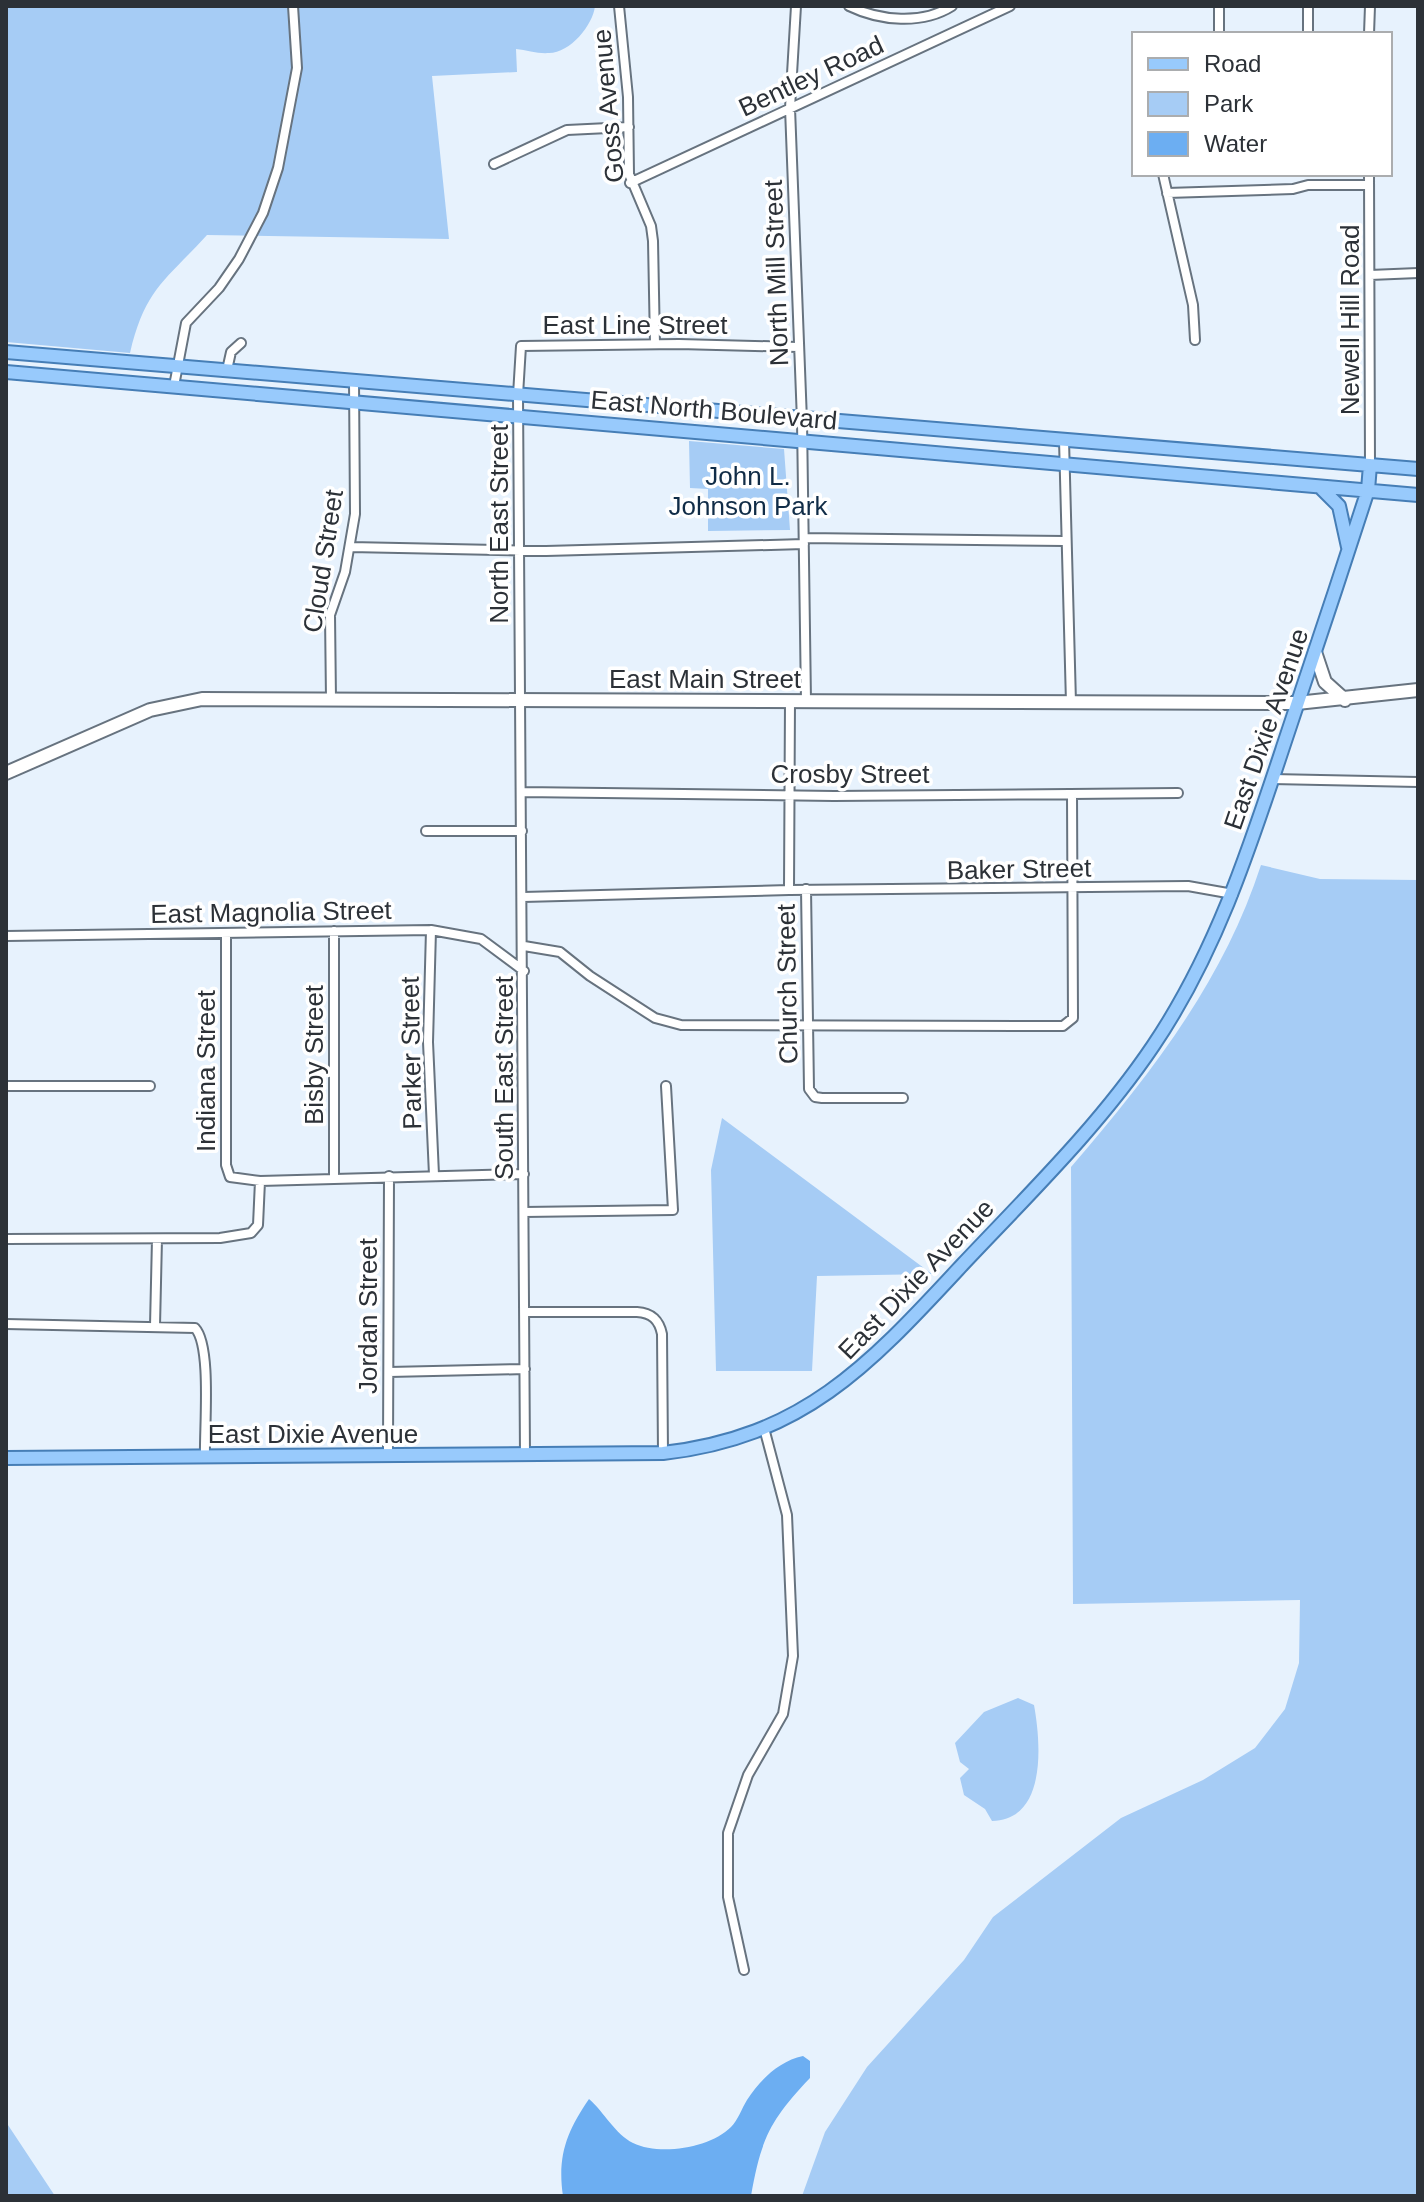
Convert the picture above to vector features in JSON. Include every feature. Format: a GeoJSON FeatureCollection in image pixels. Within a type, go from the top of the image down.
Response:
{"type":"FeatureCollection","features":[{"type":"Feature","properties":{"kind":"main road","name":"East North Boulevard"},"geometry":{"type":"LineString","coordinates":[[6,352],[802,421],[1418,469]]}},
{"type":"Feature","properties":{"kind":"main road","name":"East North Boulevard"},"geometry":{"type":"LineString","coordinates":[[6,372],[1418,495]]}},
{"type":"Feature","properties":{"kind":"main road","name":"East Dixie Avenue"},"geometry":{"type":"LineString","coordinates":[[6,1458],[663,1453],[713,1444],[764,1428],[820,1400],[870,1363],[1080,1140],[1123,1088],[1167,1025],[1203,960],[1233,894],[1349,550],[1368,490],[1370,465]]}},
{"type":"Feature","properties":{"kind":"main road"},"geometry":{"type":"LineString","coordinates":[[1318,485],[1339,506],[1349,550]]}},
{"type":"Feature","properties":{"kind":"main road"},"geometry":{"type":"LineString","coordinates":[[1315,652],[1325,682],[1345,700]]}},
{"type":"Feature","properties":{"kind":"main road","name":"East Main Street"},"geometry":{"type":"LineString","coordinates":[[6,773],[175,703],[202,699],[1297,703],[1418,690]]}},
{"type":"Feature","properties":{"kind":"street"},"geometry":{"type":"LineString","coordinates":[[174,386],[186,323],[219,288],[239,259],[263,213],[278,168],[297,68],[293,6]]}},
{"type":"Feature","properties":{"kind":"street","name":"Goss Avenue"},"geometry":{"type":"LineString","coordinates":[[619,6],[629,127],[630,183],[651,226],[655,344]]}},
{"type":"Feature","properties":{"kind":"street","name":"North Mill Street"},"geometry":{"type":"LineString","coordinates":[[796,6],[790,108],[802,421],[806,701]]}},
{"type":"Feature","properties":{"kind":"street"},"geometry":{"type":"LineString","coordinates":[[849,6],[880,17],[904,18],[930,16],[952,6]]}},
{"type":"Feature","properties":{"kind":"street"},"geometry":{"type":"LineString","coordinates":[[984,6],[988,16]]}},
{"type":"Feature","properties":{"kind":"street","name":"Bentley Road"},"geometry":{"type":"LineString","coordinates":[[630,183],[1010,6]]}},
{"type":"Feature","properties":{"kind":"street"},"geometry":{"type":"LineString","coordinates":[[1219,6],[1219,32]]}},
{"type":"Feature","properties":{"kind":"street"},"geometry":{"type":"LineString","coordinates":[[1308,6],[1308,32]]}},
{"type":"Feature","properties":{"kind":"street"},"geometry":{"type":"LineString","coordinates":[[1369,32],[1370,6]]}},
{"type":"Feature","properties":{"kind":"street"},"geometry":{"type":"LineString","coordinates":[[494,164],[567,130],[629,127]]}},
{"type":"Feature","properties":{"kind":"street"},"geometry":{"type":"LineString","coordinates":[[1163,176],[1193,305],[1195,340]]}},
{"type":"Feature","properties":{"kind":"street"},"geometry":{"type":"LineString","coordinates":[[1308,176],[1308,185]]}},
{"type":"Feature","properties":{"kind":"street","name":"Newell Hill Road"},"geometry":{"type":"LineString","coordinates":[[1369,176],[1370,465]]}},
{"type":"Feature","properties":{"kind":"street"},"geometry":{"type":"LineString","coordinates":[[1167,193],[1293,189],[1308,185],[1369,185]]}},
{"type":"Feature","properties":{"kind":"street"},"geometry":{"type":"LineString","coordinates":[[1370,275],[1418,273]]}},
{"type":"Feature","properties":{"kind":"street"},"geometry":{"type":"LineString","coordinates":[[227,370],[231,352],[241,343]]}},
{"type":"Feature","properties":{"kind":"street","name":"East Line Street"},"geometry":{"type":"LineString","coordinates":[[521,346],[655,344],[798,347]]}},
{"type":"Feature","properties":{"kind":"street","name":"North East Street"},"geometry":{"type":"LineString","coordinates":[[521,346],[518,395],[522,701]]}},
{"type":"Feature","properties":{"kind":"street","name":"Cloud Street"},"geometry":{"type":"LineString","coordinates":[[331,700],[330,615],[350,547],[356,487],[354,381]]}},
{"type":"Feature","properties":{"kind":"street"},"geometry":{"type":"LineString","coordinates":[[1064,440],[1064,541],[1071,703]]}},
{"type":"Feature","properties":{"kind":"street"},"geometry":{"type":"LineString","coordinates":[[350,547],[520,550],[804,541],[1064,541]]}},
{"type":"Feature","properties":{"kind":"street","name":"South East Street"},"geometry":{"type":"LineString","coordinates":[[522,701],[525,1455]]}},
{"type":"Feature","properties":{"kind":"street","name":"Church Street"},"geometry":{"type":"LineString","coordinates":[[790,701],[789,890],[806,889],[809,1089],[815,1097],[903,1098]]}},
{"type":"Feature","properties":{"kind":"street"},"geometry":{"type":"LineString","coordinates":[[1272,779],[1418,782]]}},
{"type":"Feature","properties":{"kind":"street","name":"Crosby Street"},"geometry":{"type":"LineString","coordinates":[[522,792],[791,795],[1178,793]]}},
{"type":"Feature","properties":{"kind":"street"},"geometry":{"type":"LineString","coordinates":[[524,946],[560,952],[655,1018],[681,1025],[1063,1026],[1073,1018],[1072,795]]}},
{"type":"Feature","properties":{"kind":"street"},"geometry":{"type":"LineString","coordinates":[[426,831],[522,831]]}},
{"type":"Feature","properties":{"kind":"street","name":"Baker Street"},"geometry":{"type":"LineString","coordinates":[[806,889],[1188,886],[1233,894]]}},
{"type":"Feature","properties":{"kind":"street"},"geometry":{"type":"LineString","coordinates":[[523,897],[789,890]]}},
{"type":"Feature","properties":{"kind":"street","name":"East Magnolia Street"},"geometry":{"type":"LineString","coordinates":[[6,936],[431,930],[481,939],[524,971]]}},
{"type":"Feature","properties":{"kind":"street","name":"Parker Street"},"geometry":{"type":"LineString","coordinates":[[431,930],[428,1079],[434,1175]]}},
{"type":"Feature","properties":{"kind":"street","name":"Bisby Street"},"geometry":{"type":"LineString","coordinates":[[334,931],[334,1178]]}},
{"type":"Feature","properties":{"kind":"street","name":"Indiana Street"},"geometry":{"type":"LineString","coordinates":[[226,934],[226,1165],[234,1179],[260,1181]]}},
{"type":"Feature","properties":{"kind":"street"},"geometry":{"type":"LineString","coordinates":[[6,1086],[150,1086]]}},
{"type":"Feature","properties":{"kind":"street"},"geometry":{"type":"LineString","coordinates":[[524,1212],[673,1210],[666,1086]]}},
{"type":"Feature","properties":{"kind":"street"},"geometry":{"type":"LineString","coordinates":[[6,1239],[157,1239],[251,1233],[258,1225],[260,1181],[524,1174]]}},
{"type":"Feature","properties":{"kind":"street","name":"Jordan Street"},"geometry":{"type":"LineString","coordinates":[[388,1455],[389,1176]]}},
{"type":"Feature","properties":{"kind":"street"},"geometry":{"type":"LineString","coordinates":[[155,1326],[157,1239]]}},
{"type":"Feature","properties":{"kind":"street"},"geometry":{"type":"LineString","coordinates":[[525,1312],[637,1312],[658,1321],[662,1334],[663,1453]]}},
{"type":"Feature","properties":{"kind":"street"},"geometry":{"type":"LineString","coordinates":[[6,1324],[195,1328],[200,1334],[205,1457]]}},
{"type":"Feature","properties":{"kind":"street"},"geometry":{"type":"LineString","coordinates":[[389,1372],[525,1369]]}},
{"type":"Feature","properties":{"kind":"street"},"geometry":{"type":"LineString","coordinates":[[744,1970],[728,1897],[728,1833],[748,1775],[783,1714],[793,1656],[787,1515],[764,1428]]}},
{"type":"Feature","properties":{"kind":"green space"},"geometry":{"type":"Polygon","coordinates":[[[6,6],[595,6],[585,29],[565,48],[545,53],[516,49],[517,72],[432,76],[449,239],[207,235],[158,287],[142,314],[130,353],[6,342],[6,6]]]}},
{"type":"Feature","properties":{"kind":"green space","name":"John L. Johnson Park"},"geometry":{"type":"Polygon","coordinates":[[[689,441],[784,449],[790,530],[708,531],[708,489],[690,488],[689,441]]]}},
{"type":"Feature","properties":{"kind":"green space"},"geometry":{"type":"Polygon","coordinates":[[[1261,865],[1320,879],[1418,880],[1418,2196],[802,2196],[825,2132],[867,2067],[964,1960],[993,1917],[1121,1818],[1203,1780],[1255,1748],[1285,1709],[1299,1663],[1300,1600],[1073,1604],[1071,1167],[1156,1062],[1205,988],[1245,908],[1261,865]]]}},
{"type":"Feature","properties":{"kind":"green space"},"geometry":{"type":"Polygon","coordinates":[[[722,1118],[932,1274],[817,1276],[812,1371],[716,1371],[711,1170],[722,1118]]]}},
{"type":"Feature","properties":{"kind":"green space"},"geometry":{"type":"Polygon","coordinates":[[[1018,1698],[1034,1705],[1038,1739],[1036,1777],[1023,1808],[1010,1817],[992,1821],[985,1809],[964,1795],[960,1778],[969,1769],[960,1762],[955,1743],[984,1712],[1018,1698]]]}},
{"type":"Feature","properties":{"kind":"green space"},"geometry":{"type":"Polygon","coordinates":[[[6,2122],[55,2196],[6,2196],[6,2122]]]}},
{"type":"Feature","properties":{"kind":"water"},"geometry":{"type":"Polygon","coordinates":[[[803,2056],[810,2061],[810,2078],[785,2106],[769,2131],[751,2196],[563,2196],[561,2168],[566,2144],[589,2099],[633,2143],[657,2149],[684,2148],[722,2134],[733,2124],[764,2079],[786,2062],[803,2056]]]}}]}
